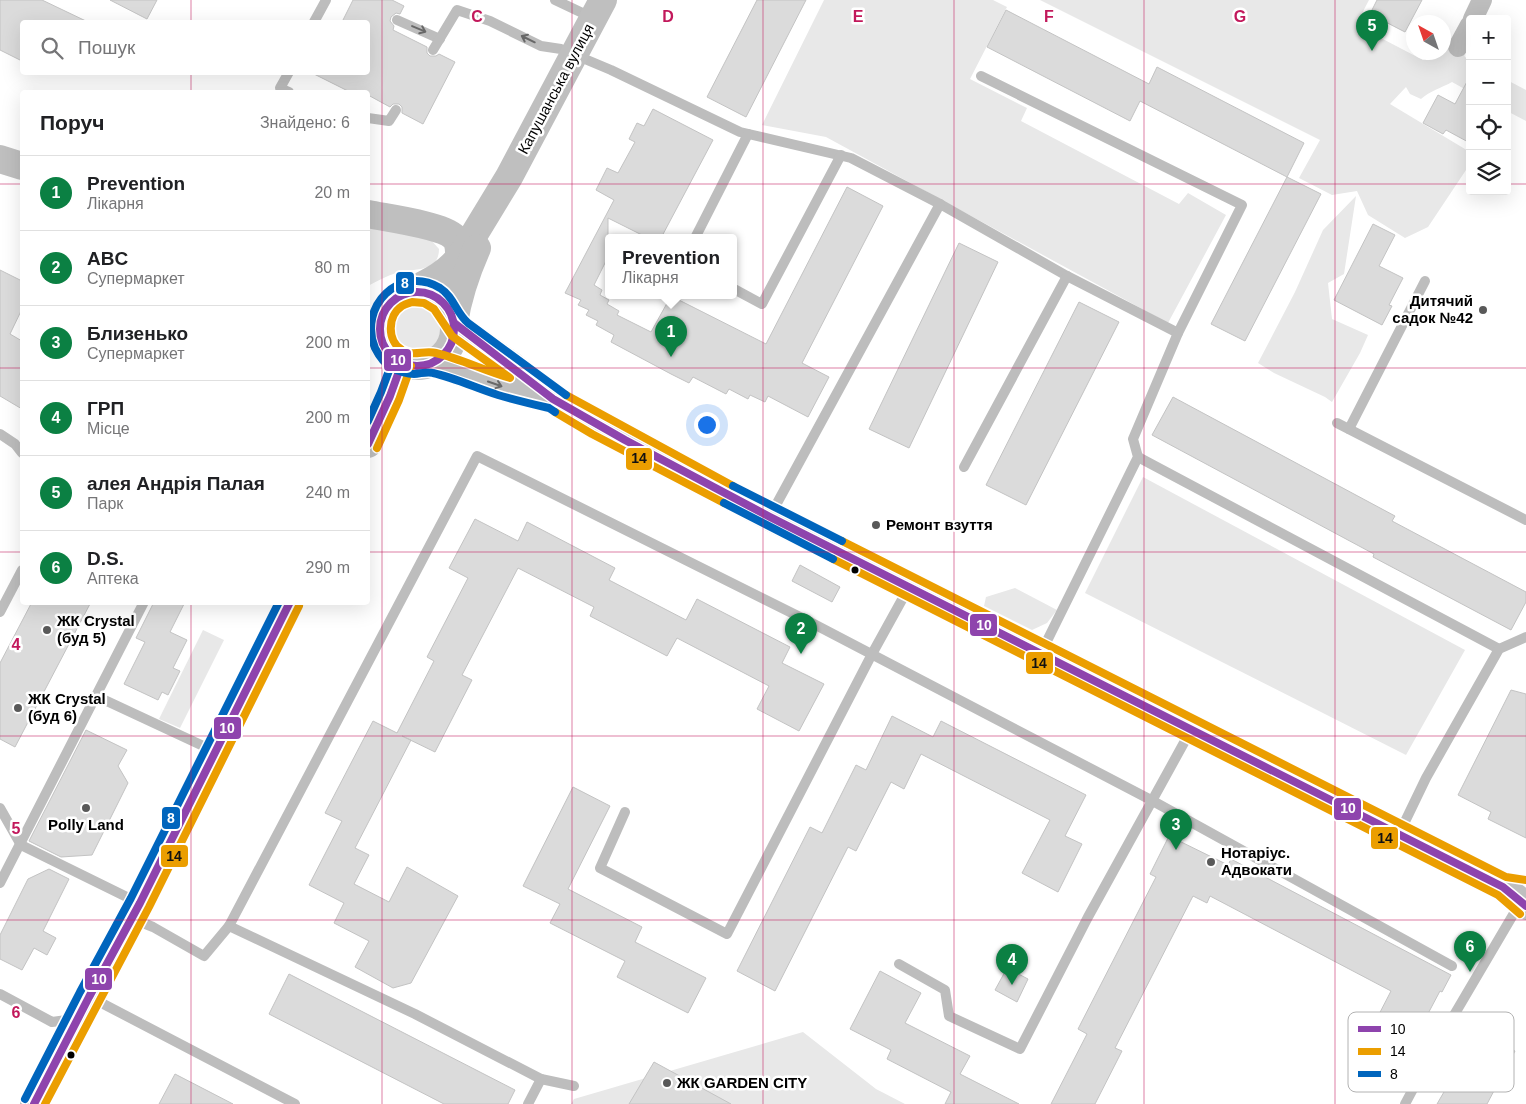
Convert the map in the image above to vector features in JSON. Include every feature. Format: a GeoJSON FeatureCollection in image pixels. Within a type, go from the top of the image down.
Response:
{"type":"FeatureCollection","features":[{"type":"Feature","properties":{"kind":"street"},"geometry":{"type":"LineString","coordinates":[[1475,15],[1482,0]]}},
{"type":"Feature","properties":{"kind":"street","name":"Капушанська вулиця"},"geometry":{"type":"LineString","coordinates":[[403,294],[438,278],[459,260],[509,177],[598,9]]}},
{"type":"Feature","properties":{"kind":"street"},"geometry":{"type":"LineString","coordinates":[[1458,47],[1466,32]]}},
{"type":"Feature","properties":{"kind":"street"},"geometry":{"type":"LineString","coordinates":[[0,159],[20,165]]}},
{"type":"Feature","properties":{"kind":"street","name":"Капушанська вулиця"},"geometry":{"type":"LineString","coordinates":[[454,323],[463,281],[509,177]]}},
{"type":"Feature","properties":{"kind":"street"},"geometry":{"type":"LineString","coordinates":[[437,228],[464,219],[476,211],[509,177]]}},
{"type":"Feature","properties":{"kind":"street"},"geometry":{"type":"LineString","coordinates":[[370,214],[437,228],[455,237],[459,247],[459,260]]}},
{"type":"Feature","properties":{"kind":"street"},"geometry":{"type":"LineString","coordinates":[[370,302],[420,292],[432,295],[447,307],[454,323],[553,399],[770,517],[1519,896]]}},
{"type":"Feature","properties":{"kind":"street"},"geometry":{"type":"LineString","coordinates":[[370,440],[390,396],[385,349],[380,328],[382,316],[389,305],[403,294]]}},
{"type":"Feature","properties":{"kind":"street"},"geometry":{"type":"LineString","coordinates":[[385,349],[412,365],[432,362],[442,356],[449,347],[453,336],[454,323]]}},
{"type":"Feature","properties":{"kind":"street"},"geometry":{"type":"LineString","coordinates":[[432,362],[502,386],[553,399]]}},
{"type":"Feature","properties":{"kind":"street"},"geometry":{"type":"LineString","coordinates":[[34,1104],[83,1008],[136,911],[288,605]]}},
{"type":"Feature","properties":{"kind":"lane"},"geometry":{"type":"LineString","coordinates":[[315,20],[326,0]]}},
{"type":"Feature","properties":{"kind":"lane"},"geometry":{"type":"LineString","coordinates":[[555,0],[598,9]]}},
{"type":"Feature","properties":{"kind":"lane"},"geometry":{"type":"LineString","coordinates":[[433,50],[457,10],[490,20],[542,46],[560,49],[611,70],[740,132],[851,158],[940,204],[1067,276],[1178,333]]}},
{"type":"Feature","properties":{"kind":"lane"},"geometry":{"type":"LineString","coordinates":[[397,20],[440,38]]}},
{"type":"Feature","properties":{"kind":"lane"},"geometry":{"type":"LineString","coordinates":[[284,90],[280,88],[287,75]]}},
{"type":"Feature","properties":{"kind":"lane"},"geometry":{"type":"LineString","coordinates":[[981,76],[1242,205],[1178,333],[1133,439],[1138,457],[1041,654]]}},
{"type":"Feature","properties":{"kind":"lane"},"geometry":{"type":"LineString","coordinates":[[370,118],[389,121],[396,110]]}},
{"type":"Feature","properties":{"kind":"lane"},"geometry":{"type":"LineString","coordinates":[[697,234],[748,134]]}},
{"type":"Feature","properties":{"kind":"lane"},"geometry":{"type":"LineString","coordinates":[[737,291],[762,304],[841,156]]}},
{"type":"Feature","properties":{"kind":"lane"},"geometry":{"type":"LineString","coordinates":[[770,517],[940,204]]}},
{"type":"Feature","properties":{"kind":"lane"},"geometry":{"type":"LineString","coordinates":[[964,467],[1067,276]]}},
{"type":"Feature","properties":{"kind":"lane"},"geometry":{"type":"LineString","coordinates":[[1349,429],[1425,281]]}},
{"type":"Feature","properties":{"kind":"lane"},"geometry":{"type":"LineString","coordinates":[[1337,422],[1526,520]]}},
{"type":"Feature","properties":{"kind":"lane"},"geometry":{"type":"LineString","coordinates":[[0,434],[20,451]]}},
{"type":"Feature","properties":{"kind":"lane"},"geometry":{"type":"LineString","coordinates":[[0,808],[21,845],[136,911],[153,927],[204,956],[229,926],[477,456],[872,654],[1151,800],[1452,966]]}},
{"type":"Feature","properties":{"kind":"lane"},"geometry":{"type":"LineString","coordinates":[[1138,457],[1499,649]]}},
{"type":"Feature","properties":{"kind":"lane"},"geometry":{"type":"LineString","coordinates":[[0,612],[20,574]]}},
{"type":"Feature","properties":{"kind":"lane"},"geometry":{"type":"LineString","coordinates":[[625,812],[600,868],[727,934],[872,654],[910,587]]}},
{"type":"Feature","properties":{"kind":"lane"},"geometry":{"type":"LineString","coordinates":[[0,883],[142,605]]}},
{"type":"Feature","properties":{"kind":"lane"},"geometry":{"type":"LineString","coordinates":[[1398,835],[1426,778],[1499,649],[1526,637]]}},
{"type":"Feature","properties":{"kind":"lane"},"geometry":{"type":"LineString","coordinates":[[96,696],[215,752]]}},
{"type":"Feature","properties":{"kind":"lane"},"geometry":{"type":"LineString","coordinates":[[899,964],[945,990],[949,1016],[1020,1049],[1088,917],[1191,730]]}},
{"type":"Feature","properties":{"kind":"lane"},"geometry":{"type":"LineString","coordinates":[[1455,1012],[1519,896]]}},
{"type":"Feature","properties":{"kind":"lane"},"geometry":{"type":"LineString","coordinates":[[229,926],[415,1014],[541,1079],[574,1086]]}},
{"type":"Feature","properties":{"kind":"lane"},"geometry":{"type":"LineString","coordinates":[[0,994],[52,1022],[83,1008],[295,1104]]}},
{"type":"Feature","properties":{"kind":"lane"},"geometry":{"type":"LineString","coordinates":[[528,1104],[541,1079]]}},
{"type":"Feature","properties":{"kind":"lane"},"geometry":{"type":"LineString","coordinates":[[1405,1104],[1411,1092]]}},
{"type":"Feature","properties":{"kind":"shaded area"},"geometry":{"type":"Polygon","coordinates":[[[824,0],[993,0],[1007,7],[970,79],[1027,108],[1021,121],[1179,204],[1188,193],[1226,215],[1168,323],[826,137],[762,125],[824,0]]]}},
{"type":"Feature","properties":{"kind":"shaded area"},"geometry":{"type":"Polygon","coordinates":[[[1040,0],[1369,0],[1356,25],[1406,51],[1406,60],[1451,60],[1451,44],[1462,49],[1466,58],[1466,90],[1452,82],[1421,99],[1410,94],[1406,87],[1390,104],[1466,150],[1466,170],[1428,227],[1405,238],[1368,215],[1357,191],[1332,195],[1299,178],[1320,140],[1040,0]]]}},
{"type":"Feature","properties":{"kind":"shaded area"},"geometry":{"type":"Polygon","coordinates":[[[1511,82],[1526,90],[1526,121],[1511,113],[1511,82]]]}},
{"type":"Feature","properties":{"kind":"shaded area"},"geometry":{"type":"Polygon","coordinates":[[[1356,196],[1344,274],[1328,283],[1332,319],[1368,335],[1332,402],[1258,363],[1295,292],[1323,230],[1356,196]]]}},
{"type":"Feature","properties":{"kind":"shaded area"},"geometry":{"type":"Polygon","coordinates":[[[370,226],[431,240],[439,249],[438,257],[430,266],[396,273],[370,285],[370,226]]]}},
{"type":"Feature","properties":{"kind":"shaded area"},"geometry":{"type":"Polygon","coordinates":[[[411,299],[423,299],[438,307],[446,322],[446,334],[438,349],[423,357],[411,357],[396,349],[388,334],[388,322],[396,307],[411,299]]]}},
{"type":"Feature","properties":{"kind":"shaded area"},"geometry":{"type":"Polygon","coordinates":[[[1143,477],[1465,650],[1406,755],[1085,593],[1143,477]]]}},
{"type":"Feature","properties":{"kind":"shaded area"},"geometry":{"type":"Polygon","coordinates":[[[1015,588],[1057,610],[1047,623],[1032,630],[984,606],[986,597],[1015,588]]]}},
{"type":"Feature","properties":{"kind":"shaded area"},"geometry":{"type":"Polygon","coordinates":[[[203,630],[224,640],[180,728],[159,719],[203,630]]]}},
{"type":"Feature","properties":{"kind":"shaded area"},"geometry":{"type":"Polygon","coordinates":[[[803,1032],[876,1089],[905,1104],[571,1104],[574,1099],[803,1032]]]}},
{"type":"Feature","properties":{"kind":"building"},"geometry":{"type":"Polygon","coordinates":[[[0,0],[42,0],[84,20],[20,20],[20,60],[0,50],[0,0]]]}},
{"type":"Feature","properties":{"kind":"building"},"geometry":{"type":"Polygon","coordinates":[[[110,0],[157,0],[147,19],[110,0]]]}},
{"type":"Feature","properties":{"kind":"building"},"geometry":{"type":"Polygon","coordinates":[[[353,0],[392,0],[404,6],[400,14],[396,13],[391,17],[390,21],[394,26],[393,30],[427,47],[427,53],[430,56],[439,54],[455,62],[423,124],[402,113],[402,107],[399,104],[393,104],[390,107],[370,96],[370,90],[346,90],[316,75],[370,75],[370,20],[343,20],[353,0]]]}},
{"type":"Feature","properties":{"kind":"building"},"geometry":{"type":"Polygon","coordinates":[[[757,0],[806,0],[746,117],[707,97],[757,0]]]}},
{"type":"Feature","properties":{"kind":"building"},"geometry":{"type":"Polygon","coordinates":[[[1377,0],[1422,0],[1414,15],[1406,15],[1405,32],[1370,14],[1377,0]]]}},
{"type":"Feature","properties":{"kind":"building"},"geometry":{"type":"Polygon","coordinates":[[[1006,10],[1149,84],[1157,67],[1304,143],[1287,177],[1140,101],[1130,121],[987,47],[1006,10]]]}},
{"type":"Feature","properties":{"kind":"building"},"geometry":{"type":"Polygon","coordinates":[[[1466,83],[1466,141],[1446,130],[1443,134],[1423,123],[1438,95],[1455,104],[1466,83]]]}},
{"type":"Feature","properties":{"kind":"building"},"geometry":{"type":"Polygon","coordinates":[[[653,109],[713,140],[663,234],[640,234],[608,218],[608,234],[605,234],[605,263],[594,285],[602,290],[600,295],[609,300],[607,304],[619,311],[617,315],[651,332],[669,299],[677,299],[766,344],[847,187],[883,206],[802,363],[829,377],[808,417],[768,396],[765,402],[750,395],[748,399],[729,389],[726,394],[693,377],[689,383],[671,374],[611,342],[614,335],[596,325],[598,321],[586,315],[589,310],[578,305],[581,300],[565,293],[614,200],[596,190],[607,168],[618,173],[635,142],[629,139],[637,123],[644,126],[653,109]]]}},
{"type":"Feature","properties":{"kind":"building"},"geometry":{"type":"Polygon","coordinates":[[[1287,177],[1321,194],[1245,341],[1211,324],[1287,177]]]}},
{"type":"Feature","properties":{"kind":"building"},"geometry":{"type":"Polygon","coordinates":[[[1373,224],[1395,235],[1379,266],[1403,278],[1389,305],[1392,306],[1382,325],[1334,300],[1373,224]]]}},
{"type":"Feature","properties":{"kind":"building"},"geometry":{"type":"Polygon","coordinates":[[[959,243],[998,262],[909,448],[869,429],[959,243]]]}},
{"type":"Feature","properties":{"kind":"building"},"geometry":{"type":"Polygon","coordinates":[[[0,270],[20,280],[20,313],[10,334],[20,340],[20,408],[0,396],[0,270]]]}},
{"type":"Feature","properties":{"kind":"building"},"geometry":{"type":"Polygon","coordinates":[[[1079,302],[1119,322],[1026,505],[986,485],[1079,302]]]}},
{"type":"Feature","properties":{"kind":"building"},"geometry":{"type":"Polygon","coordinates":[[[1173,397],[1395,516],[1392,521],[1526,592],[1526,602],[1511,630],[1373,557],[1374,554],[1152,435],[1173,397]]]}},
{"type":"Feature","properties":{"kind":"building"},"geometry":{"type":"Polygon","coordinates":[[[475,519],[518,541],[527,522],[615,568],[609,580],[686,620],[697,599],[790,647],[782,663],[824,684],[799,731],[757,709],[769,686],[677,638],[667,656],[590,616],[594,607],[518,568],[462,675],[472,680],[435,752],[411,740],[355,848],[369,855],[354,884],[389,902],[407,867],[458,896],[411,983],[393,988],[355,967],[369,941],[334,923],[344,903],[309,885],[342,821],[325,813],[373,721],[397,733],[434,661],[427,657],[468,578],[449,568],[475,519]]]}},
{"type":"Feature","properties":{"kind":"building"},"geometry":{"type":"Polygon","coordinates":[[[800,565],[840,587],[832,602],[792,581],[800,565]]]}},
{"type":"Feature","properties":{"kind":"building"},"geometry":{"type":"Polygon","coordinates":[[[30,605],[89,605],[15,747],[0,739],[0,663],[30,605]]]}},
{"type":"Feature","properties":{"kind":"building"},"geometry":{"type":"Polygon","coordinates":[[[152,605],[184,605],[170,632],[187,640],[173,668],[180,671],[168,695],[162,692],[158,700],[124,684],[145,642],[136,638],[152,605]]]}},
{"type":"Feature","properties":{"kind":"building"},"geometry":{"type":"Polygon","coordinates":[[[1511,690],[1526,694],[1526,838],[1488,819],[1491,812],[1458,795],[1511,690]]]}},
{"type":"Feature","properties":{"kind":"building"},"geometry":{"type":"Polygon","coordinates":[[[892,716],[933,737],[941,721],[1086,795],[1065,836],[1082,844],[1058,892],[1022,873],[1050,820],[921,754],[904,789],[891,782],[856,851],[848,847],[775,991],[737,971],[810,827],[822,833],[856,765],[866,770],[892,716]]]}},
{"type":"Feature","properties":{"kind":"building"},"geometry":{"type":"Polygon","coordinates":[[[86,730],[127,750],[118,766],[128,783],[92,855],[61,857],[29,841],[86,730]]]}},
{"type":"Feature","properties":{"kind":"building"},"geometry":{"type":"Polygon","coordinates":[[[573,787],[610,806],[568,889],[642,927],[635,942],[706,978],[688,1013],[617,977],[625,961],[550,923],[560,904],[523,886],[573,787]]]}},
{"type":"Feature","properties":{"kind":"building"},"geometry":{"type":"Polygon","coordinates":[[[1169,836],[1228,865],[1231,859],[1451,975],[1429,1012],[1380,1012],[1391,991],[1210,896],[1207,903],[1193,896],[1115,1048],[1122,1051],[1095,1104],[1051,1104],[1087,1034],[1078,1029],[1156,877],[1150,874],[1169,836]]]}},
{"type":"Feature","properties":{"kind":"building"},"geometry":{"type":"Polygon","coordinates":[[[49,869],[69,879],[43,931],[56,938],[47,955],[34,948],[22,970],[0,959],[0,935],[28,879],[49,869]]]}},
{"type":"Feature","properties":{"kind":"building"},"geometry":{"type":"Polygon","coordinates":[[[1007,968],[1028,979],[1017,1002],[995,990],[1007,968]]]}},
{"type":"Feature","properties":{"kind":"building"},"geometry":{"type":"Polygon","coordinates":[[[880,971],[921,993],[905,1023],[970,1056],[960,1074],[1019,1104],[945,1104],[951,1092],[887,1059],[891,1050],[850,1029],[880,971]]]}},
{"type":"Feature","properties":{"kind":"building"},"geometry":{"type":"Polygon","coordinates":[[[289,974],[515,1090],[508,1104],[444,1104],[269,1014],[289,974]]]}},
{"type":"Feature","properties":{"kind":"building","name":"ЖК GARDEN CITY"},"geometry":{"type":"Polygon","coordinates":[[[654,1062],[731,1104],[629,1104],[654,1062]]]}},
{"type":"Feature","properties":{"kind":"building"},"geometry":{"type":"Polygon","coordinates":[[[175,1074],[233,1104],[159,1104],[175,1074]]]}},
{"type":"Feature","properties":{"kind":"building"},"geometry":{"type":"Polygon","coordinates":[[[1444,1092],[1493,1092],[1487,1104],[1437,1104],[1444,1092]]]}},
{"type":"Feature","properties":{"kind":"transit line","name":"8"},"geometry":{"type":"LineString","coordinates":[[555,412],[549,408],[498,395],[441,375],[428,372],[416,374],[392,368],[380,357],[375,348],[371,333],[372,318],[377,305],[386,294],[397,286],[410,281],[425,282],[440,288],[449,296],[468,323],[566,395]]}},
{"type":"Feature","properties":{"kind":"transit line","name":"10"},"geometry":{"type":"LineString","coordinates":[[417,292],[431,295],[443,303],[451,315],[454,329],[451,343],[443,355],[431,363],[417,366],[403,363],[391,355],[383,343],[380,329],[383,315],[391,303],[403,295],[417,292]]}},
{"type":"Feature","properties":{"kind":"transit line","name":"14"},"geometry":{"type":"LineString","coordinates":[[412,302],[424,303],[434,309],[452,336],[510,378],[436,353],[410,353],[402,350],[397,346],[391,335],[391,322],[397,310],[403,305],[412,302]]}},
{"type":"Feature","properties":{"kind":"transit line","name":"10"},"geometry":{"type":"LineString","coordinates":[[454,323],[553,399],[625,440],[770,517],[1503,887],[1526,906]]}},
{"type":"Feature","properties":{"kind":"transit line","name":"8"},"geometry":{"type":"LineString","coordinates":[[370,417],[393,360]]}},
{"type":"Feature","properties":{"kind":"transit line","name":"10"},"geometry":{"type":"LineString","coordinates":[[370,440],[390,396],[402,363]]}},
{"type":"Feature","properties":{"kind":"transit line","name":"14"},"geometry":{"type":"LineString","coordinates":[[377,448],[399,400],[411,366]]}},
{"type":"Feature","properties":{"kind":"transit line","name":"14"},"geometry":{"type":"LineString","coordinates":[[566,395],[733,486]]}},
{"type":"Feature","properties":{"kind":"transit line","name":"14"},"geometry":{"type":"LineString","coordinates":[[555,412],[592,434],[724,503]]}},
{"type":"Feature","properties":{"kind":"transit line","name":"8"},"geometry":{"type":"LineString","coordinates":[[733,486],[842,541]]}},
{"type":"Feature","properties":{"kind":"transit line","name":"8"},"geometry":{"type":"LineString","coordinates":[[724,503],[833,559]]}},
{"type":"Feature","properties":{"kind":"transit line","name":"14"},"geometry":{"type":"LineString","coordinates":[[842,541],[1506,877],[1526,880]]}},
{"type":"Feature","properties":{"kind":"transit line","name":"14"},"geometry":{"type":"LineString","coordinates":[[833,559],[1498,895],[1520,914]]}},
{"type":"Feature","properties":{"kind":"transit line","name":"8"},"geometry":{"type":"LineString","coordinates":[[25,1099],[131,898],[278,605]]}},
{"type":"Feature","properties":{"kind":"transit line","name":"10"},"geometry":{"type":"LineString","coordinates":[[34,1104],[140,903],[289,605]]}},
{"type":"Feature","properties":{"kind":"transit line","name":"14"},"geometry":{"type":"LineString","coordinates":[[45,1104],[149,907],[299,606]]}},
{"type":"Feature","properties":{"kind":"place","name":"алея Андрія Палая"},"geometry":{"type":"Point","coordinates":[1372,51]}},
{"type":"Feature","properties":{"kind":"place","name":"Дитячий садок №42"},"geometry":{"type":"Point","coordinates":[1483,310]}},
{"type":"Feature","properties":{"kind":"place","name":"Prevention"},"geometry":{"type":"Point","coordinates":[671,357]}},
{"type":"Feature","properties":{"kind":"place","name":"Ремонт взуття"},"geometry":{"type":"Point","coordinates":[876,525]}},
{"type":"Feature","properties":{"kind":"place","name":"ЖК Crystal (буд 5)"},"geometry":{"type":"Point","coordinates":[47,630]}},
{"type":"Feature","properties":{"kind":"place","name":"ABC"},"geometry":{"type":"Point","coordinates":[801,654]}},
{"type":"Feature","properties":{"kind":"place","name":"ЖК Crystal (буд 6)"},"geometry":{"type":"Point","coordinates":[18,708]}},
{"type":"Feature","properties":{"kind":"place","name":"Polly Land"},"geometry":{"type":"Point","coordinates":[86,808]}},
{"type":"Feature","properties":{"kind":"place","name":"Близенько"},"geometry":{"type":"Point","coordinates":[1176,850]}},
{"type":"Feature","properties":{"kind":"place","name":"Нотаріус. Адвокати"},"geometry":{"type":"Point","coordinates":[1211,862]}},
{"type":"Feature","properties":{"kind":"place","name":"D.S."},"geometry":{"type":"Point","coordinates":[1470,972]}},
{"type":"Feature","properties":{"kind":"place","name":"ГРП"},"geometry":{"type":"Point","coordinates":[1012,985]}},
{"type":"Feature","properties":{"kind":"place","name":"ЖК GARDEN CITY"},"geometry":{"type":"Point","coordinates":[667,1083]}}]}
